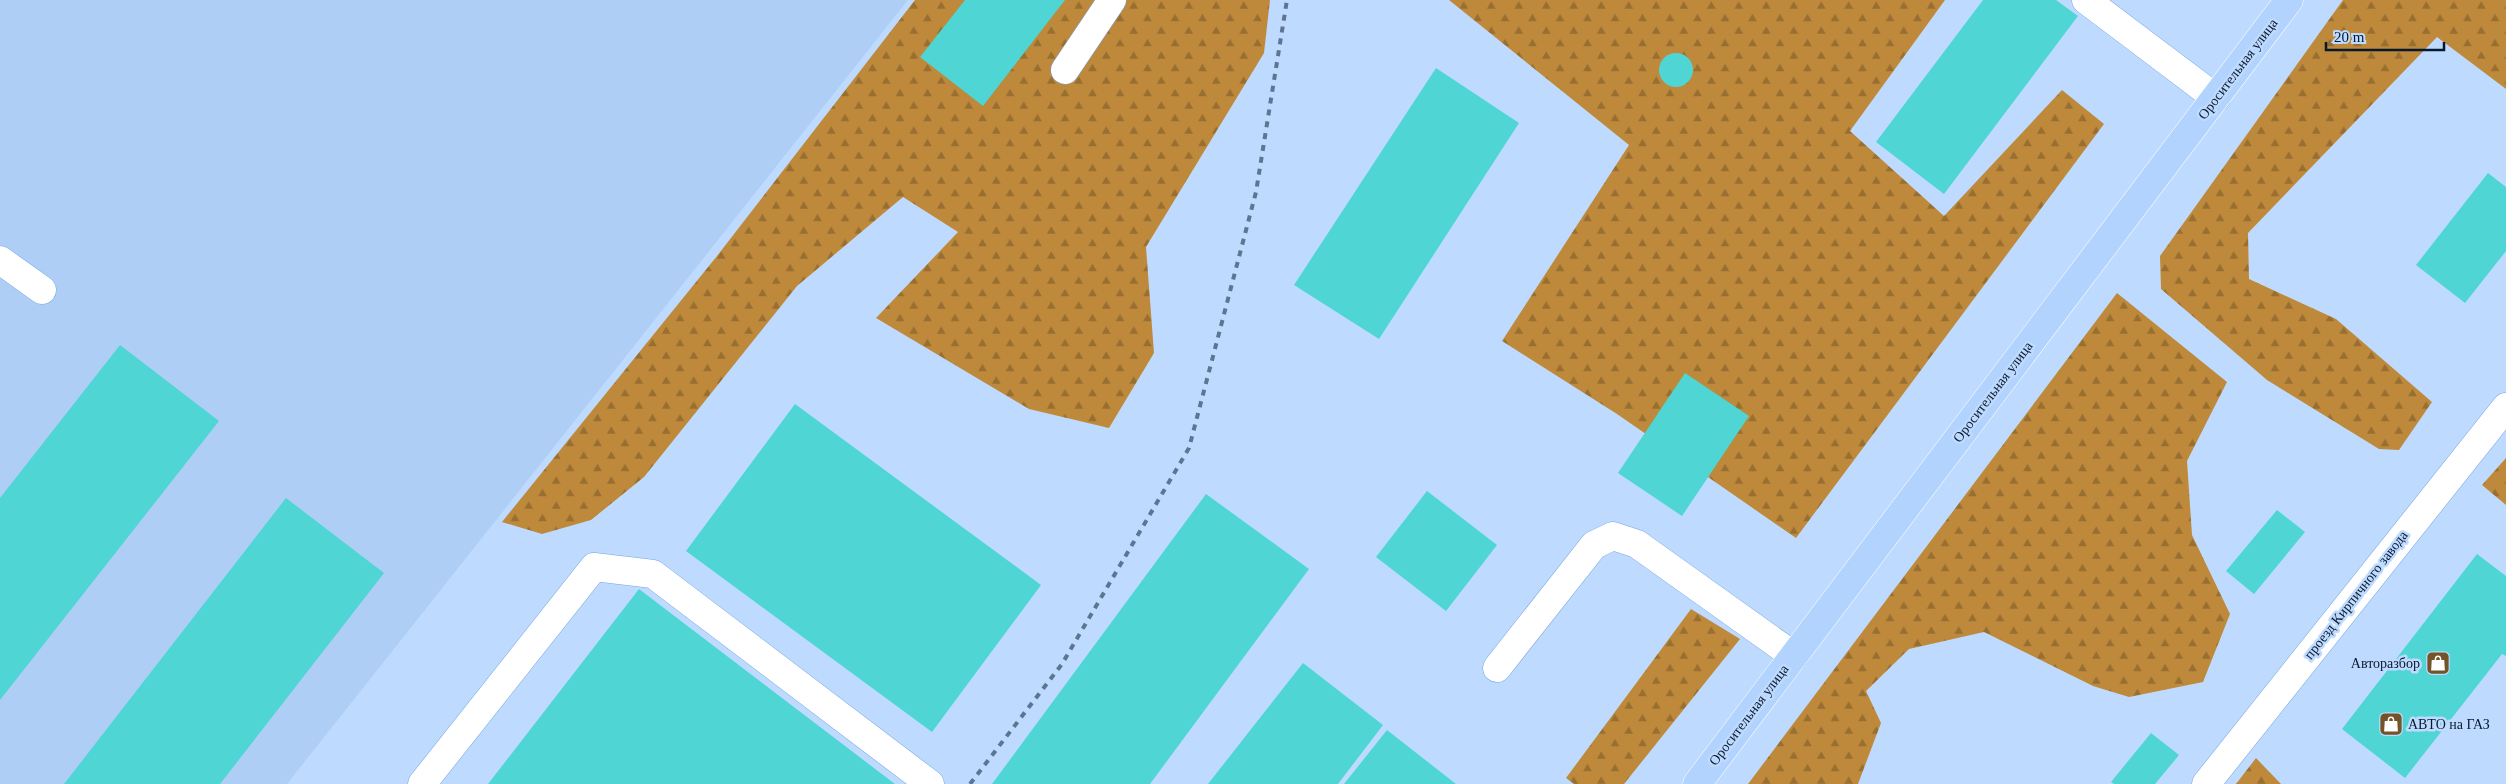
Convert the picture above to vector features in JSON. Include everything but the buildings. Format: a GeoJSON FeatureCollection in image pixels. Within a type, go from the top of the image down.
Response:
{"type":"FeatureCollection","features":[{"type":"Feature","properties":{"kind":"main road","name":"Оросительная улица"},"geometry":{"type":"LineString","coordinates":[[1697,784],[2289,0]]}},
{"type":"Feature","properties":{"kind":"street"},"geometry":{"type":"LineString","coordinates":[[1065,70],[1112,0]]}},
{"type":"Feature","properties":{"kind":"street"},"geometry":{"type":"LineString","coordinates":[[2086,0],[2216,98]]}},
{"type":"Feature","properties":{"kind":"street"},"geometry":{"type":"LineString","coordinates":[[0,260],[42,290]]}},
{"type":"Feature","properties":{"kind":"street","name":"проезд Кирпичного завода"},"geometry":{"type":"LineString","coordinates":[[2206,784],[2506,407]]}},
{"type":"Feature","properties":{"kind":"street"},"geometry":{"type":"LineString","coordinates":[[1497,668],[1594,545],[1613,536],[1638,544],[1794,656]]}},
{"type":"Feature","properties":{"kind":"street"},"geometry":{"type":"LineString","coordinates":[[422,784],[594,567],[653,574],[930,784]]}},
{"type":"Feature","properties":{"kind":"shaded area"},"geometry":{"type":"Polygon","coordinates":[[[0,0],[908,0],[287,784],[0,784],[0,0]]]}},
{"type":"Feature","properties":{"kind":"green space"},"geometry":{"type":"Polygon","coordinates":[[[915,0],[1270,0],[1264,53],[1146,247],[1154,353],[1109,428],[1029,409],[876,318],[958,232],[903,197],[797,286],[644,477],[591,520],[542,534],[502,522],[717,256],[915,0]]]}},
{"type":"Feature","properties":{"kind":"green space"},"geometry":{"type":"Polygon","coordinates":[[[1449,0],[1945,0],[1850,131],[1944,216],[2062,90],[2104,124],[1796,538],[1617,414],[1502,341],[1629,145],[1449,0]]]}},
{"type":"Feature","properties":{"kind":"green space"},"geometry":{"type":"Polygon","coordinates":[[[2343,0],[2506,0],[2506,89],[2437,37],[2248,233],[2249,279],[2336,319],[2432,402],[2399,450],[2379,449],[2267,380],[2161,289],[2160,256],[2343,0]]]}},
{"type":"Feature","properties":{"kind":"green space"},"geometry":{"type":"Polygon","coordinates":[[[2117,293],[2227,382],[2187,461],[2192,535],[2230,614],[2203,682],[2129,697],[2093,686],[1984,632],[1909,649],[1866,691],[1881,723],[1858,784],[1748,784],[2117,293]]]}},
{"type":"Feature","properties":{"kind":"green space"},"geometry":{"type":"Polygon","coordinates":[[[2506,458],[2506,505],[2482,485],[2506,458]]]}},
{"type":"Feature","properties":{"kind":"green space"},"geometry":{"type":"Polygon","coordinates":[[[1691,609],[1740,639],[1624,784],[1574,784],[1566,778],[1691,609]]]}},
{"type":"Feature","properties":{"kind":"green space"},"geometry":{"type":"Polygon","coordinates":[[[2256,758],[2281,784],[2236,784],[2256,758]]]}},
{"type":"Feature","properties":{"kind":"railway"},"geometry":{"type":"LineString","coordinates":[[970,784],[1062,664],[1189,448],[1256,192],[1287,0]]}},
{"type":"Feature","properties":{"kind":"place","name":"Авторазбор"},"geometry":{"type":"Point","coordinates":[2438,663]}},
{"type":"Feature","properties":{"kind":"place","name":"АВТО на ГАЗ"},"geometry":{"type":"Point","coordinates":[2391,724]}}]}
